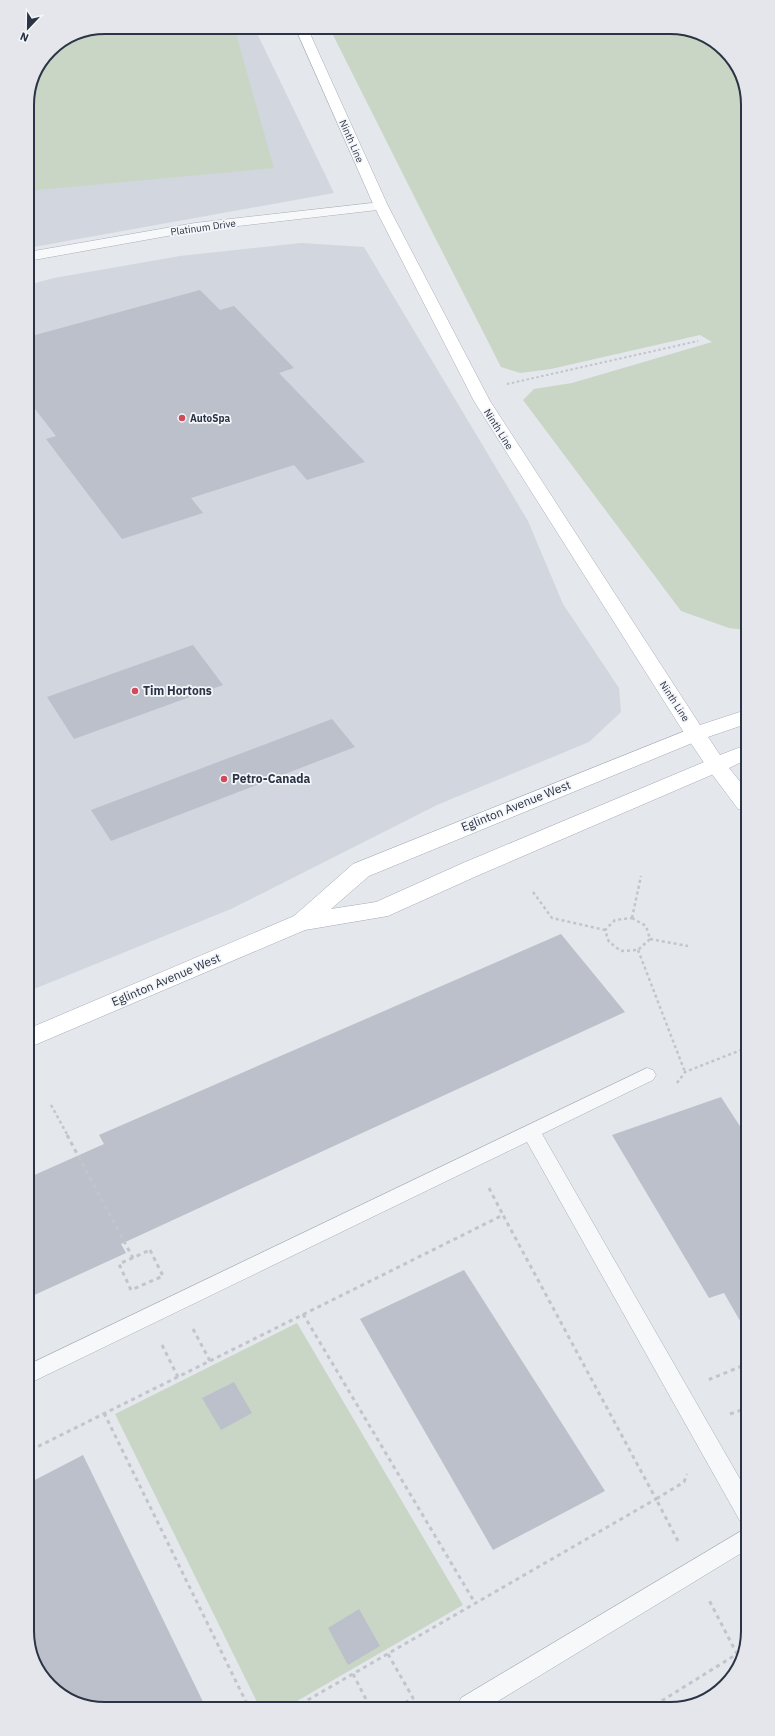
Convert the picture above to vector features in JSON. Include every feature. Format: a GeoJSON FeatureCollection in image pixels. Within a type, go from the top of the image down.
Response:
{"type":"FeatureCollection","features":[{"type":"Feature","properties":{"kind":"main road","name":"Ninth Line"},"geometry":{"type":"LineString","coordinates":[[304,34],[381,206],[476,391],[525,470],[695,734],[741,798]]}},
{"type":"Feature","properties":{"kind":"main road","name":"Eglinton Avenue West"},"geometry":{"type":"LineString","coordinates":[[302,922],[361,870],[695,734],[741,719]]}},
{"type":"Feature","properties":{"kind":"main road","name":"Eglinton Avenue West"},"geometry":{"type":"LineString","coordinates":[[34,1036],[302,922],[380,910],[471,869],[741,754]]}},
{"type":"Feature","properties":{"kind":"street","name":"Platinum Drive"},"geometry":{"type":"LineString","coordinates":[[34,256],[195,227],[381,206]]}},
{"type":"Feature","properties":{"kind":"lane"},"geometry":{"type":"LineString","coordinates":[[34,1372],[647,1075]]}},
{"type":"Feature","properties":{"kind":"lane"},"geometry":{"type":"LineString","coordinates":[[530,1132],[741,1502]]}},
{"type":"Feature","properties":{"kind":"lane"},"geometry":{"type":"LineString","coordinates":[[476,1702],[741,1541]]}},
{"type":"Feature","properties":{"kind":"path"},"geometry":{"type":"LineString","coordinates":[[476,391],[698,341]]}},
{"type":"Feature","properties":{"kind":"path"},"geometry":{"type":"LineString","coordinates":[[632,918],[641,876]]}},
{"type":"Feature","properties":{"kind":"path"},"geometry":{"type":"LineString","coordinates":[[533,892],[552,918],[605,930]]}},
{"type":"Feature","properties":{"kind":"path"},"geometry":{"type":"LineString","coordinates":[[605,930],[615,920],[632,918],[646,926],[650,939]]}},
{"type":"Feature","properties":{"kind":"path"},"geometry":{"type":"LineString","coordinates":[[605,930],[609,942],[622,951],[638,950],[650,939]]}},
{"type":"Feature","properties":{"kind":"path"},"geometry":{"type":"LineString","coordinates":[[650,939],[688,946]]}},
{"type":"Feature","properties":{"kind":"path"},"geometry":{"type":"LineString","coordinates":[[638,950],[685,1072]]}},
{"type":"Feature","properties":{"kind":"path"},"geometry":{"type":"LineString","coordinates":[[51,1105],[133,1258]]}},
{"type":"Feature","properties":{"kind":"path"},"geometry":{"type":"LineString","coordinates":[[34,1449],[503,1215],[656,1499],[737,1654],[660,1702]]}},
{"type":"Feature","properties":{"kind":"path"},"geometry":{"type":"LineString","coordinates":[[150,1250],[163,1276],[131,1290],[119,1264],[133,1258],[150,1250]]}},
{"type":"Feature","properties":{"kind":"path"},"geometry":{"type":"LineString","coordinates":[[303,1314],[476,1603]]}},
{"type":"Feature","properties":{"kind":"path"},"geometry":{"type":"LineString","coordinates":[[186,1330],[192,1327],[210,1361]]}},
{"type":"Feature","properties":{"kind":"path"},"geometry":{"type":"LineString","coordinates":[[160,1342],[178,1377]]}},
{"type":"Feature","properties":{"kind":"path"},"geometry":{"type":"LineString","coordinates":[[714,1385],[710,1379],[741,1366]]}},
{"type":"Feature","properties":{"kind":"path"},"geometry":{"type":"LineString","coordinates":[[727,1409],[730,1415],[741,1410]]}},
{"type":"Feature","properties":{"kind":"path"},"geometry":{"type":"LineString","coordinates":[[104,1414],[246,1702]]}},
{"type":"Feature","properties":{"kind":"path"},"geometry":{"type":"LineString","coordinates":[[304,1702],[656,1499]]}},
{"type":"Feature","properties":{"kind":"path"},"geometry":{"type":"LineString","coordinates":[[388,1654],[413,1698],[406,1702]]}},
{"type":"Feature","properties":{"kind":"path"},"geometry":{"type":"LineString","coordinates":[[353,1674],[367,1702]]}},
{"type":"Feature","properties":{"kind":"shaded area"},"geometry":{"type":"Polygon","coordinates":[[[100,34],[257,34],[334,193],[34,247],[34,100],[36,86],[46,65],[58,52],[69,43],[86,36],[100,34]]]}},
{"type":"Feature","properties":{"kind":"shaded area"},"geometry":{"type":"Polygon","coordinates":[[[301,243],[364,247],[528,521],[563,604],[619,688],[621,712],[589,742],[437,805],[231,909],[34,989],[34,283],[54,278],[180,256],[301,243]]]}},
{"type":"Feature","properties":{"kind":"green space"},"geometry":{"type":"Polygon","coordinates":[[[100,34],[236,34],[274,168],[34,190],[34,100],[36,86],[46,65],[58,52],[69,43],[86,36],[100,34]]]}},
{"type":"Feature","properties":{"kind":"green space"},"geometry":{"type":"Polygon","coordinates":[[[333,34],[675,34],[684,35],[706,43],[720,55],[732,69],[740,91],[741,100],[741,630],[729,628],[681,611],[523,400],[534,389],[572,383],[712,342],[700,335],[551,369],[520,373],[501,367],[333,34]]]}},
{"type":"Feature","properties":{"kind":"green space"},"geometry":{"type":"Polygon","coordinates":[[[297,1323],[463,1605],[295,1702],[257,1702],[115,1414],[297,1323]]]}},
{"type":"Feature","properties":{"kind":"building","name":"AutoSpa"},"geometry":{"type":"Polygon","coordinates":[[[200,290],[220,310],[234,306],[294,368],[279,373],[365,462],[307,480],[294,465],[191,498],[203,513],[122,539],[46,439],[56,436],[34,408],[34,335],[200,290]]]}},
{"type":"Feature","properties":{"kind":"building","name":"Tim Hortons"},"geometry":{"type":"Polygon","coordinates":[[[193,645],[223,685],[74,739],[47,697],[193,645]]]}},
{"type":"Feature","properties":{"kind":"building","name":"Petro-Canada"},"geometry":{"type":"Polygon","coordinates":[[[332,719],[355,747],[111,841],[91,810],[332,719]]]}},
{"type":"Feature","properties":{"kind":"building"},"geometry":{"type":"Polygon","coordinates":[[[561,934],[625,1012],[121,1244],[126,1253],[34,1295],[34,1175],[104,1144],[99,1135],[561,934]]]}},
{"type":"Feature","properties":{"kind":"building"},"geometry":{"type":"Polygon","coordinates":[[[721,1097],[741,1128],[741,1323],[724,1293],[709,1298],[612,1135],[721,1097]]]}},
{"type":"Feature","properties":{"kind":"building"},"geometry":{"type":"Polygon","coordinates":[[[464,1270],[605,1491],[493,1550],[360,1319],[464,1270]]]}},
{"type":"Feature","properties":{"kind":"building"},"geometry":{"type":"Polygon","coordinates":[[[234,1382],[252,1413],[221,1430],[202,1398],[234,1382]]]}},
{"type":"Feature","properties":{"kind":"building"},"geometry":{"type":"Polygon","coordinates":[[[83,1455],[203,1702],[91,1701],[73,1695],[65,1690],[43,1667],[35,1645],[34,1636],[34,1480],[83,1455]]]}},
{"type":"Feature","properties":{"kind":"building"},"geometry":{"type":"Polygon","coordinates":[[[359,1609],[380,1646],[348,1665],[328,1628],[359,1609]]]}},
{"type":"Feature","properties":{"kind":"place","name":"AutoSpa"},"geometry":{"type":"Point","coordinates":[182,418]}},
{"type":"Feature","properties":{"kind":"place","name":"Tim Hortons"},"geometry":{"type":"Point","coordinates":[135,691]}},
{"type":"Feature","properties":{"kind":"place","name":"Petro-Canada"},"geometry":{"type":"Point","coordinates":[224,779]}}]}
